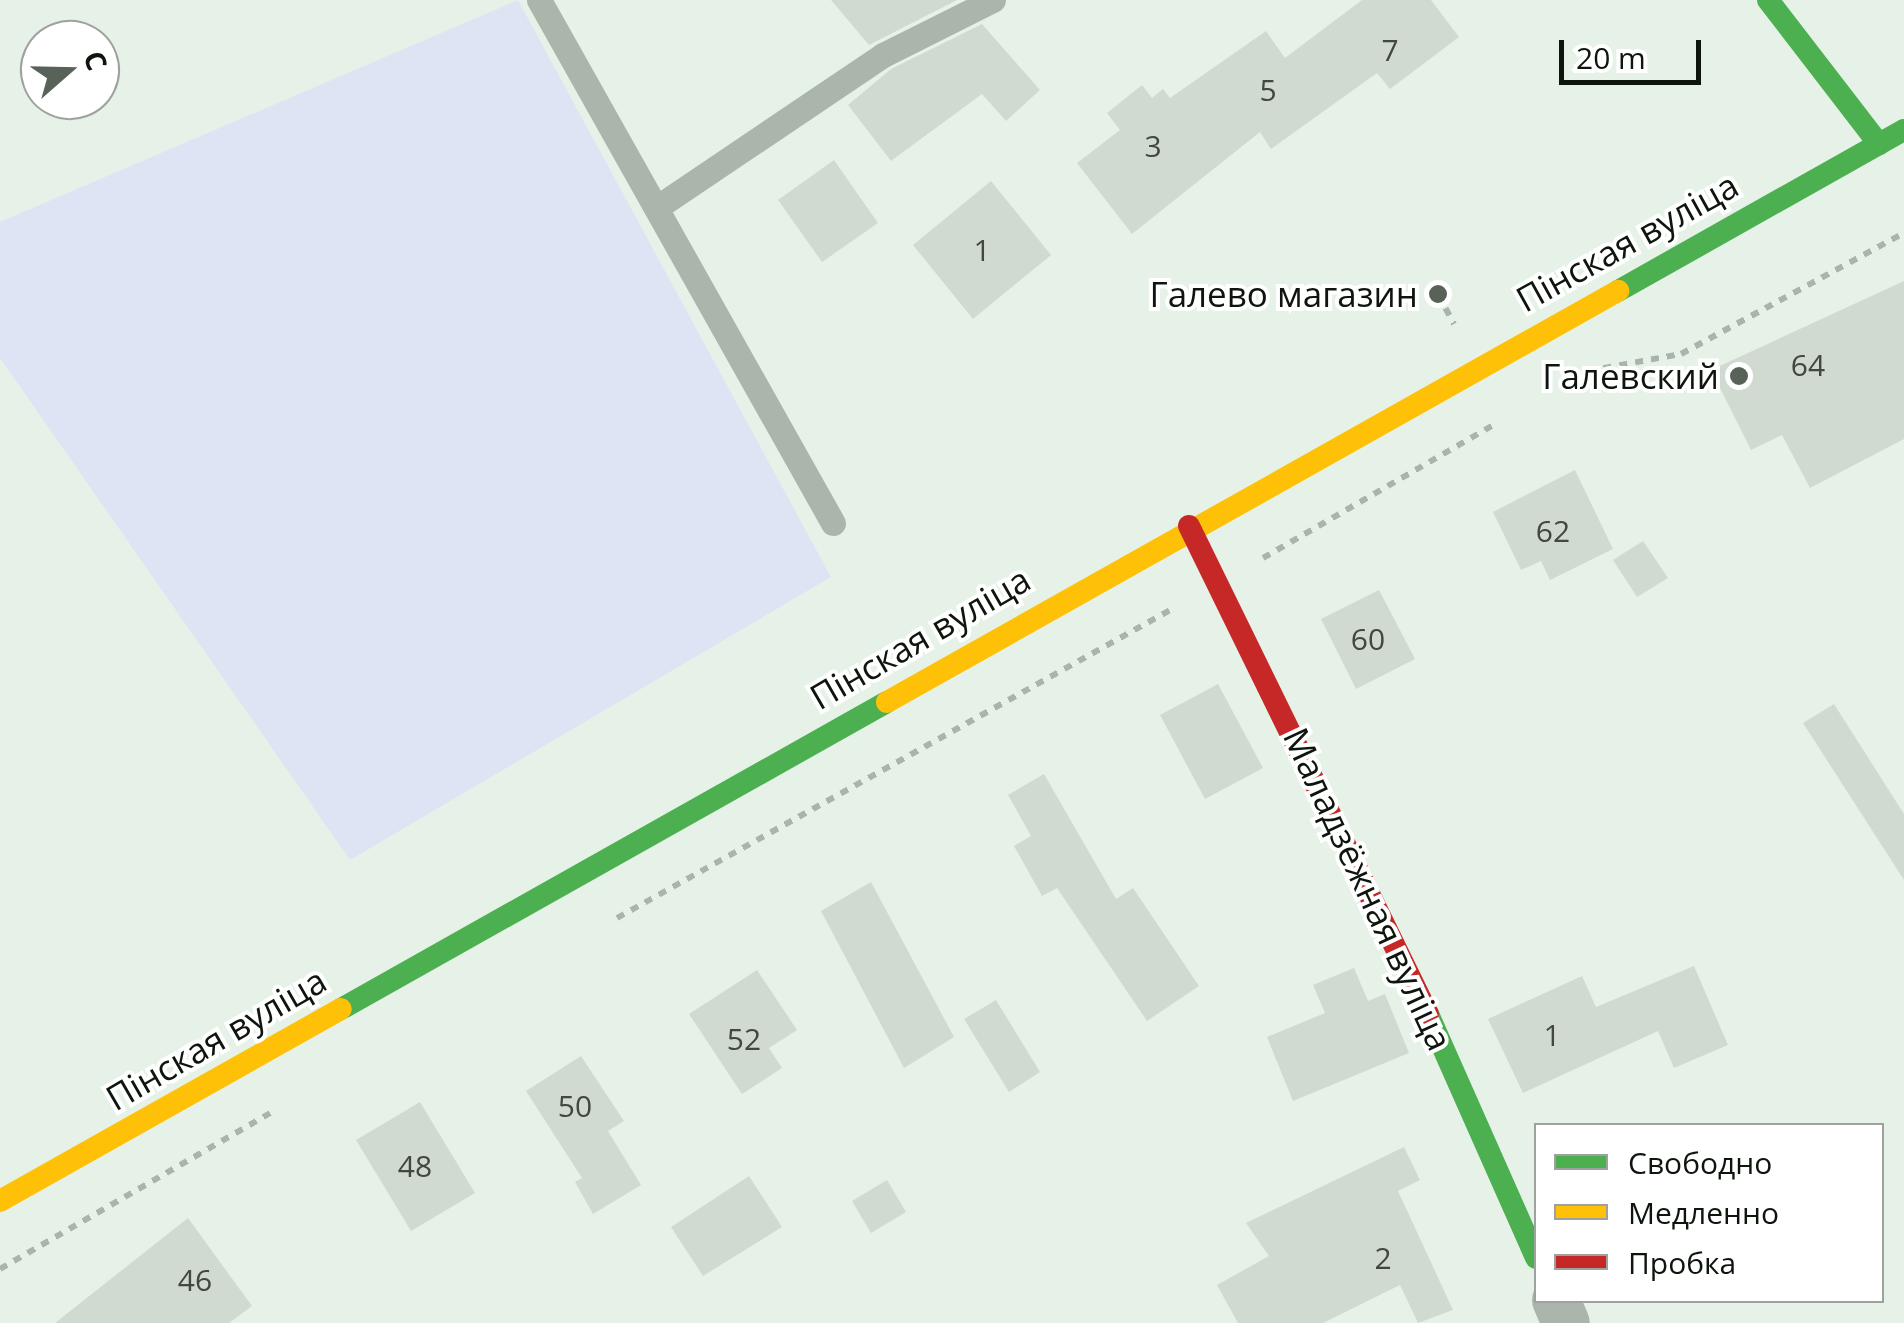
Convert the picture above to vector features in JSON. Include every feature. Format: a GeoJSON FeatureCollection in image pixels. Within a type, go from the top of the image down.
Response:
{"type":"FeatureCollection","features":[{"type":"Feature","properties":{"kind":"main road"},"geometry":{"type":"LineString","coordinates":[[1768,0],[1879,144]]}},
{"type":"Feature","properties":{"kind":"main road","name":"Пінская вуліца"},"geometry":{"type":"LineString","coordinates":[[0,1202],[1189,526],[1904,130]]}},
{"type":"Feature","properties":{"kind":"main road","name":"Маладзёжная вуліца"},"geometry":{"type":"LineString","coordinates":[[1189,526],[1371,884],[1534,1253]]}},
{"type":"Feature","properties":{"kind":"lane"},"geometry":{"type":"LineString","coordinates":[[539,0],[659,206],[833,523]]}},
{"type":"Feature","properties":{"kind":"lane"},"geometry":{"type":"LineString","coordinates":[[659,206],[884,55],[993,0]]}},
{"type":"Feature","properties":{"kind":"path"},"geometry":{"type":"LineString","coordinates":[[1574,379],[1681,354],[1904,233]]}},
{"type":"Feature","properties":{"kind":"path"},"geometry":{"type":"LineString","coordinates":[[598,929],[1218,584],[1506,418]]}},
{"type":"Feature","properties":{"kind":"path"},"geometry":{"type":"LineString","coordinates":[[0,1269],[286,1104]]}},
{"type":"Feature","properties":{"kind":"shaded area"},"geometry":{"type":"Polygon","coordinates":[[[518,0],[831,577],[350,860],[0,358],[0,222],[518,0]]]}},
{"type":"Feature","properties":{"kind":"building"},"geometry":{"type":"Polygon","coordinates":[[[831,0],[957,0],[869,45],[831,0]]]}},
{"type":"Feature","properties":{"kind":"building"},"geometry":{"type":"Polygon","coordinates":[[[1362,0],[1431,0],[1459,37],[1390,89],[1377,73],[1271,149],[1260,132],[1132,234],[1077,163],[1120,130],[1107,113],[1142,85],[1152,98],[1163,89],[1170,98],[1266,31],[1285,58],[1362,0]]]}},
{"type":"Feature","properties":{"kind":"building"},"geometry":{"type":"Polygon","coordinates":[[[982,24],[1040,90],[1006,121],[982,94],[891,161],[848,105],[891,69],[982,24]]]}},
{"type":"Feature","properties":{"kind":"building"},"geometry":{"type":"Polygon","coordinates":[[[834,160],[878,223],[822,262],[778,200],[834,160]]]}},
{"type":"Feature","properties":{"kind":"building"},"geometry":{"type":"Polygon","coordinates":[[[991,181],[1051,255],[973,319],[913,245],[991,181]]]}},
{"type":"Feature","properties":{"kind":"building"},"geometry":{"type":"Polygon","coordinates":[[[1904,281],[1904,439],[1810,488],[1782,435],[1751,450],[1711,370],[1904,281]]]}},
{"type":"Feature","properties":{"kind":"building"},"geometry":{"type":"Polygon","coordinates":[[[1575,470],[1613,549],[1550,580],[1541,561],[1521,570],[1493,512],[1575,470]]]}},
{"type":"Feature","properties":{"kind":"building"},"geometry":{"type":"Polygon","coordinates":[[[1643,541],[1668,578],[1637,597],[1613,560],[1643,541]]]}},
{"type":"Feature","properties":{"kind":"building"},"geometry":{"type":"Polygon","coordinates":[[[1379,590],[1415,659],[1356,689],[1321,619],[1379,590]]]}},
{"type":"Feature","properties":{"kind":"building"},"geometry":{"type":"Polygon","coordinates":[[[1218,684],[1263,768],[1205,799],[1160,715],[1218,684]]]}},
{"type":"Feature","properties":{"kind":"building"},"geometry":{"type":"Polygon","coordinates":[[[1834,704],[1904,814],[1904,880],[1803,723],[1834,704]]]}},
{"type":"Feature","properties":{"kind":"building"},"geometry":{"type":"Polygon","coordinates":[[[1044,774],[1116,899],[1133,888],[1199,986],[1147,1021],[1057,888],[1042,896],[1014,846],[1031,836],[1008,795],[1044,774]]]}},
{"type":"Feature","properties":{"kind":"building"},"geometry":{"type":"Polygon","coordinates":[[[871,882],[954,1037],[904,1068],[821,911],[871,882]]]}},
{"type":"Feature","properties":{"kind":"building"},"geometry":{"type":"Polygon","coordinates":[[[1694,966],[1728,1045],[1674,1068],[1658,1031],[1523,1093],[1488,1019],[1582,976],[1596,1007],[1694,966]]]}},
{"type":"Feature","properties":{"kind":"building"},"geometry":{"type":"Polygon","coordinates":[[[1354,968],[1368,1001],[1385,994],[1409,1053],[1293,1101],[1267,1037],[1325,1013],[1313,985],[1354,968]]]}},
{"type":"Feature","properties":{"kind":"building"},"geometry":{"type":"Polygon","coordinates":[[[757,970],[797,1030],[769,1048],[782,1068],[742,1094],[689,1014],[757,970]]]}},
{"type":"Feature","properties":{"kind":"building"},"geometry":{"type":"Polygon","coordinates":[[[996,1000],[1040,1072],[1009,1092],[964,1019],[996,1000]]]}},
{"type":"Feature","properties":{"kind":"building"},"geometry":{"type":"Polygon","coordinates":[[[581,1056],[624,1121],[608,1131],[641,1185],[593,1214],[575,1182],[582,1178],[526,1091],[581,1056]]]}},
{"type":"Feature","properties":{"kind":"building"},"geometry":{"type":"Polygon","coordinates":[[[420,1102],[475,1193],[411,1231],[356,1140],[420,1102]]]}},
{"type":"Feature","properties":{"kind":"building"},"geometry":{"type":"Polygon","coordinates":[[[1404,1147],[1420,1180],[1398,1191],[1453,1310],[1418,1323],[1400,1285],[1323,1323],[1238,1323],[1217,1285],[1269,1256],[1246,1223],[1404,1147]]]}},
{"type":"Feature","properties":{"kind":"building"},"geometry":{"type":"Polygon","coordinates":[[[749,1176],[782,1227],[703,1276],[671,1227],[749,1176]]]}},
{"type":"Feature","properties":{"kind":"building"},"geometry":{"type":"Polygon","coordinates":[[[887,1180],[906,1212],[871,1233],[852,1201],[887,1180]]]}},
{"type":"Feature","properties":{"kind":"building"},"geometry":{"type":"Polygon","coordinates":[[[188,1218],[252,1306],[229,1323],[55,1323],[188,1218]]]}},
{"type":"Feature","properties":{"kind":"traffic: fast"},"geometry":{"type":"LineString","coordinates":[[1768,0],[1879,144]]}},
{"type":"Feature","properties":{"kind":"traffic: fast"},"geometry":{"type":"LineString","coordinates":[[1618,291],[1904,130]]}},
{"type":"Feature","properties":{"kind":"traffic: fast"},"geometry":{"type":"LineString","coordinates":[[341,1009],[887,702]]}},
{"type":"Feature","properties":{"kind":"traffic: fast"},"geometry":{"type":"LineString","coordinates":[[1428,1014],[1534,1253]]}},
{"type":"Feature","properties":{"kind":"traffic: slow"},"geometry":{"type":"LineString","coordinates":[[887,702],[1618,291]]}},
{"type":"Feature","properties":{"kind":"traffic: slow"},"geometry":{"type":"LineString","coordinates":[[0,1201],[341,1009]]}},
{"type":"Feature","properties":{"kind":"traffic: jam"},"geometry":{"type":"LineString","coordinates":[[1189,526],[1428,1014]]}},
{"type":"Feature","properties":{"kind":"place","name":"Галево магазин"},"geometry":{"type":"Point","coordinates":[1438,294]}},
{"type":"Feature","properties":{"kind":"place","name":"Галевский"},"geometry":{"type":"Point","coordinates":[1739,376]}}]}
